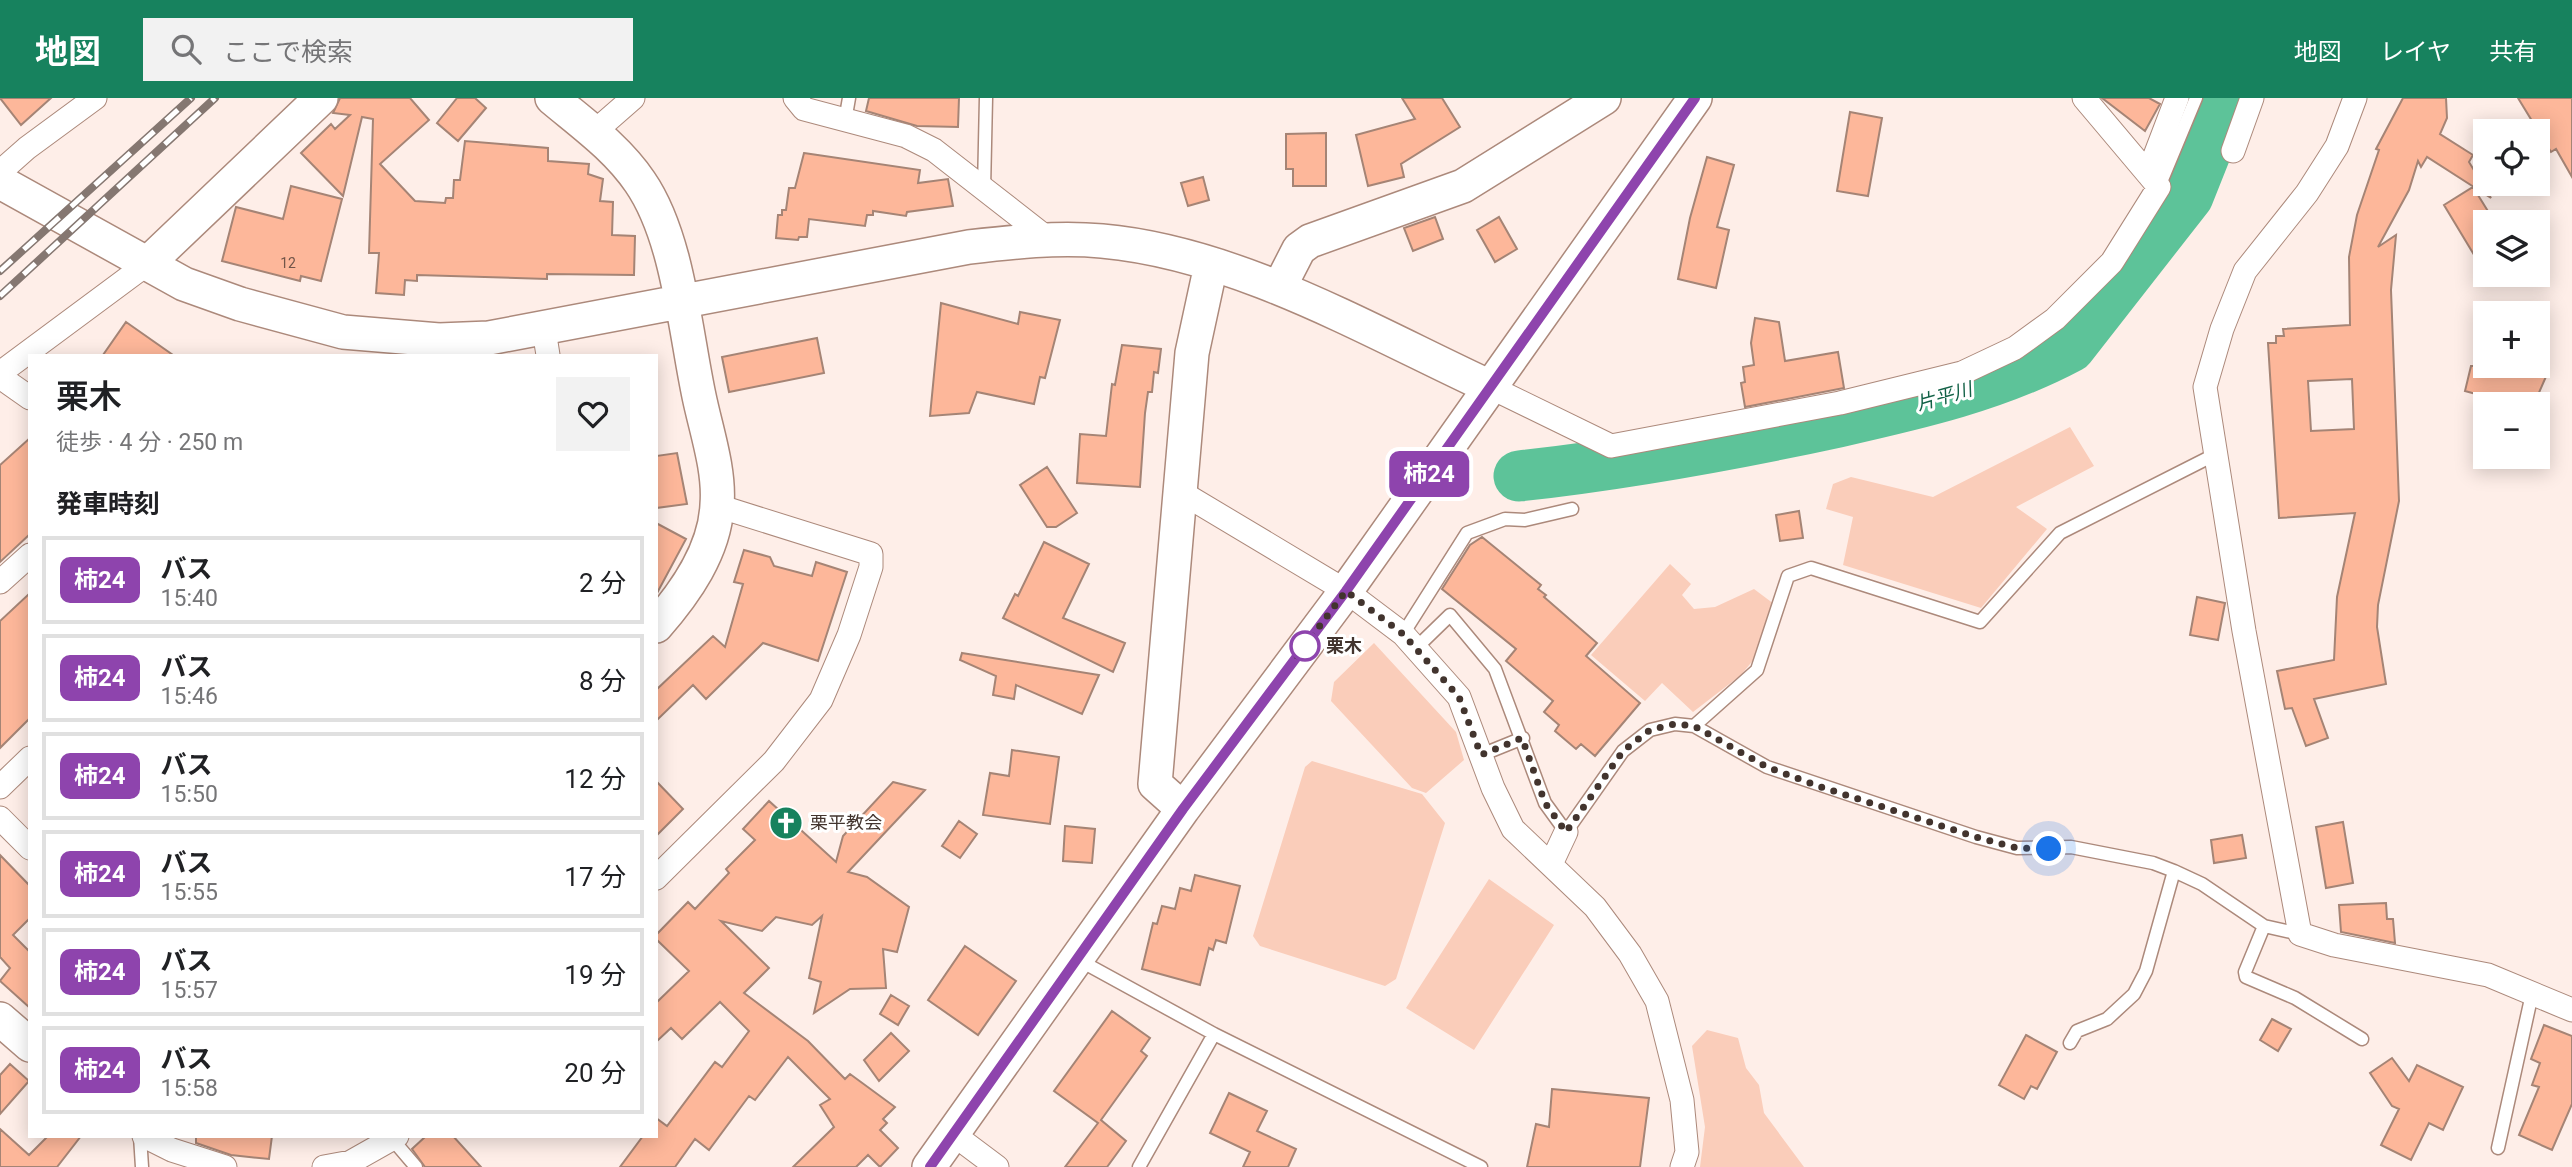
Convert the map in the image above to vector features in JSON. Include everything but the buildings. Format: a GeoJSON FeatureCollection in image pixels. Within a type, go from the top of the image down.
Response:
{"type":"FeatureCollection","features":[{"type":"Feature","properties":{"kind":"street"},"geometry":{"type":"LineString","coordinates":[[0,172],[27,148],[95,98]]}},
{"type":"Feature","properties":{"kind":"street"},"geometry":{"type":"LineString","coordinates":[[28,396],[0,375],[147,264],[321,98]]}},
{"type":"Feature","properties":{"kind":"street"},"geometry":{"type":"LineString","coordinates":[[552,98],[624,162],[641,183],[654,207],[671,260],[712,460],[718,506],[707,546],[688,589],[658,624]]}},
{"type":"Feature","properties":{"kind":"street"},"geometry":{"type":"LineString","coordinates":[[593,133],[633,98]]}},
{"type":"Feature","properties":{"kind":"street"},"geometry":{"type":"LineString","coordinates":[[795,98],[804,109],[906,136],[934,150],[1047,238]]}},
{"type":"Feature","properties":{"kind":"street"},"geometry":{"type":"LineString","coordinates":[[1279,288],[1299,249],[1310,241],[1463,186],[1604,98]]}},
{"type":"Feature","properties":{"kind":"street"},"geometry":{"type":"LineString","coordinates":[[929,1167],[1183,809],[1346,591],[1695,98]]}},
{"type":"Feature","properties":{"kind":"street"},"geometry":{"type":"LineString","coordinates":[[2084,98],[2154,180]]}},
{"type":"Feature","properties":{"kind":"street"},"geometry":{"type":"LineString","coordinates":[[0,182],[184,284],[240,304],[343,332],[439,340],[489,338],[546,343],[679,302],[918,255],[1047,238],[1104,241],[1211,265],[1279,288],[1611,446],[1840,403],[1962,373],[2015,348],[2055,319],[2112,262],[2154,180],[2177,98]]}},
{"type":"Feature","properties":{"kind":"street"},"geometry":{"type":"LineString","coordinates":[[2233,151],[2252,98]]}},
{"type":"Feature","properties":{"kind":"street"},"geometry":{"type":"LineString","coordinates":[[2355,98],[2337,146],[2307,193],[2245,271],[2222,329],[2205,387],[2214,455],[2300,934],[2333,945],[2488,975],[2572,1010]]}},
{"type":"Feature","properties":{"kind":"street"},"geometry":{"type":"LineString","coordinates":[[1183,809],[1155,785],[1192,354],[1211,265]]}},
{"type":"Feature","properties":{"kind":"street"},"geometry":{"type":"LineString","coordinates":[[1179,491],[1346,591],[1409,641],[1459,697],[1513,829],[1595,907],[1630,954],[1657,1001],[1682,1100],[1687,1152],[1682,1167]]}},
{"type":"Feature","properties":{"kind":"street"},"geometry":{"type":"LineString","coordinates":[[658,876],[774,761],[821,700],[849,635],[871,567],[870,554],[718,506]]}},
{"type":"Feature","properties":{"kind":"street"},"geometry":{"type":"LineString","coordinates":[[0,582],[28,557]]}},
{"type":"Feature","properties":{"kind":"street"},"geometry":{"type":"LineString","coordinates":[[0,787],[28,760]]}},
{"type":"Feature","properties":{"kind":"street"},"geometry":{"type":"LineString","coordinates":[[0,818],[28,846]]}},
{"type":"Feature","properties":{"kind":"street"},"geometry":{"type":"LineString","coordinates":[[1551,864],[1566,832]]}},
{"type":"Feature","properties":{"kind":"street"},"geometry":{"type":"LineString","coordinates":[[953,1134],[997,1167]]}},
{"type":"Feature","properties":{"kind":"street"},"geometry":{"type":"LineString","coordinates":[[146,1138],[172,1150],[225,1167]]}},
{"type":"Feature","properties":{"kind":"street"},"geometry":{"type":"LineString","coordinates":[[324,1167],[351,1162],[395,1138]]}},
{"type":"Feature","properties":{"kind":"lane"},"geometry":{"type":"LineString","coordinates":[[845,121],[849,98]]}},
{"type":"Feature","properties":{"kind":"lane"},"geometry":{"type":"LineString","coordinates":[[984,189],[986,98]]}},
{"type":"Feature","properties":{"kind":"lane"},"geometry":{"type":"LineString","coordinates":[[2154,180],[2196,98]]}},
{"type":"Feature","properties":{"kind":"lane"},"geometry":{"type":"LineString","coordinates":[[1694,726],[1757,670],[1788,576],[1811,568],[1980,622],[2060,533],[2214,455]]}},
{"type":"Feature","properties":{"kind":"lane"},"geometry":{"type":"LineString","coordinates":[[1409,641],[1467,533],[1505,519],[1525,520],[1572,509]]}},
{"type":"Feature","properties":{"kind":"lane"},"geometry":{"type":"LineString","coordinates":[[1409,641],[1450,615],[1495,668],[1545,803],[1566,832],[1623,751],[1650,730],[1675,724],[1694,726],[1767,767],[1976,837],[2017,848],[2071,847],[2153,863],[2202,884],[2264,926],[2300,934]]}},
{"type":"Feature","properties":{"kind":"lane"},"geometry":{"type":"LineString","coordinates":[[1481,755],[1522,738]]}},
{"type":"Feature","properties":{"kind":"lane"},"geometry":{"type":"LineString","coordinates":[[2070,1043],[2077,1031],[2107,1019],[2134,994],[2146,971],[2174,871]]}},
{"type":"Feature","properties":{"kind":"lane"},"geometry":{"type":"LineString","coordinates":[[2264,926],[2245,972],[2246,977],[2295,998],[2362,1039]]}},
{"type":"Feature","properties":{"kind":"lane"},"geometry":{"type":"LineString","coordinates":[[1077,959],[1214,1034],[1481,1167]]}},
{"type":"Feature","properties":{"kind":"lane"},"geometry":{"type":"LineString","coordinates":[[2498,1148],[2532,994]]}},
{"type":"Feature","properties":{"kind":"lane"},"geometry":{"type":"LineString","coordinates":[[1139,1167],[1214,1034]]}},
{"type":"Feature","properties":{"kind":"lane"},"geometry":{"type":"LineString","coordinates":[[142,1138],[142,1167]]}},
{"type":"Feature","properties":{"kind":"lane"},"geometry":{"type":"LineString","coordinates":[[395,1138],[416,1167]]}},
{"type":"Feature","properties":{"kind":"shaded area"},"geometry":{"type":"Polygon","coordinates":[[[2070,427],[2094,466],[2016,507],[2047,529],[1981,608],[1843,565],[1853,517],[1826,509],[1833,484],[1851,477],[1933,497],[2070,427]]]}},
{"type":"Feature","properties":{"kind":"shaded area"},"geometry":{"type":"Polygon","coordinates":[[[1670,564],[1691,584],[1682,595],[1694,609],[1715,607],[1754,589],[1774,604],[1759,653],[1741,675],[1693,712],[1662,683],[1645,701],[1591,655],[1670,564]]]}},
{"type":"Feature","properties":{"kind":"shaded area"},"geometry":{"type":"Polygon","coordinates":[[[1374,643],[1456,732],[1464,760],[1426,793],[1412,788],[1331,701],[1334,682],[1374,643]]]}},
{"type":"Feature","properties":{"kind":"shaded area"},"geometry":{"type":"Polygon","coordinates":[[[1312,761],[1422,794],[1445,823],[1396,979],[1385,986],[1260,946],[1253,936],[1305,767],[1312,761]]]}},
{"type":"Feature","properties":{"kind":"shaded area"},"geometry":{"type":"Polygon","coordinates":[[[1489,879],[1554,925],[1474,1050],[1406,1008],[1489,879]]]}},
{"type":"Feature","properties":{"kind":"shaded area"},"geometry":{"type":"Polygon","coordinates":[[[1707,1030],[1738,1038],[1746,1068],[1759,1085],[1764,1113],[1804,1167],[1700,1167],[1705,1127],[1692,1046],[1707,1030]]]}},
{"type":"Feature","properties":{"kind":"waterway","name":"片平川"},"geometry":{"type":"LineString","coordinates":[[1519,476],[1679,453],[1868,415],[1986,383],[2070,347],[2188,196],[2227,98]]}},
{"type":"Feature","properties":{"kind":"railway"},"geometry":{"type":"LineString","coordinates":[[0,271],[191,98]]}},
{"type":"Feature","properties":{"kind":"railway"},"geometry":{"type":"LineString","coordinates":[[0,296],[215,98]]}},
{"type":"Feature","properties":{"kind":"bus line","name":"柿24"},"geometry":{"type":"LineString","coordinates":[[930,1167],[1183,809],[1346,591],[1695,98]]}},
{"type":"Feature","properties":{"kind":"place","name":"栗木"},"geometry":{"type":"Point","coordinates":[1305,646]}},
{"type":"Feature","properties":{"kind":"place","name":"栗平教会"},"geometry":{"type":"Point","coordinates":[786,823]}},
{"type":"Feature","properties":{"kind":"route"},"geometry":{"type":"LineString","coordinates":[[1305,646],[1297,656],[1346,591],[1403,634],[1459,697],[1481,755],[1522,738],[1545,803],[1566,832],[1623,751],[1650,730],[1675,724],[1694,726],[1767,767],[1821,787],[1976,837],[2017,848],[2049,849]]}}]}
